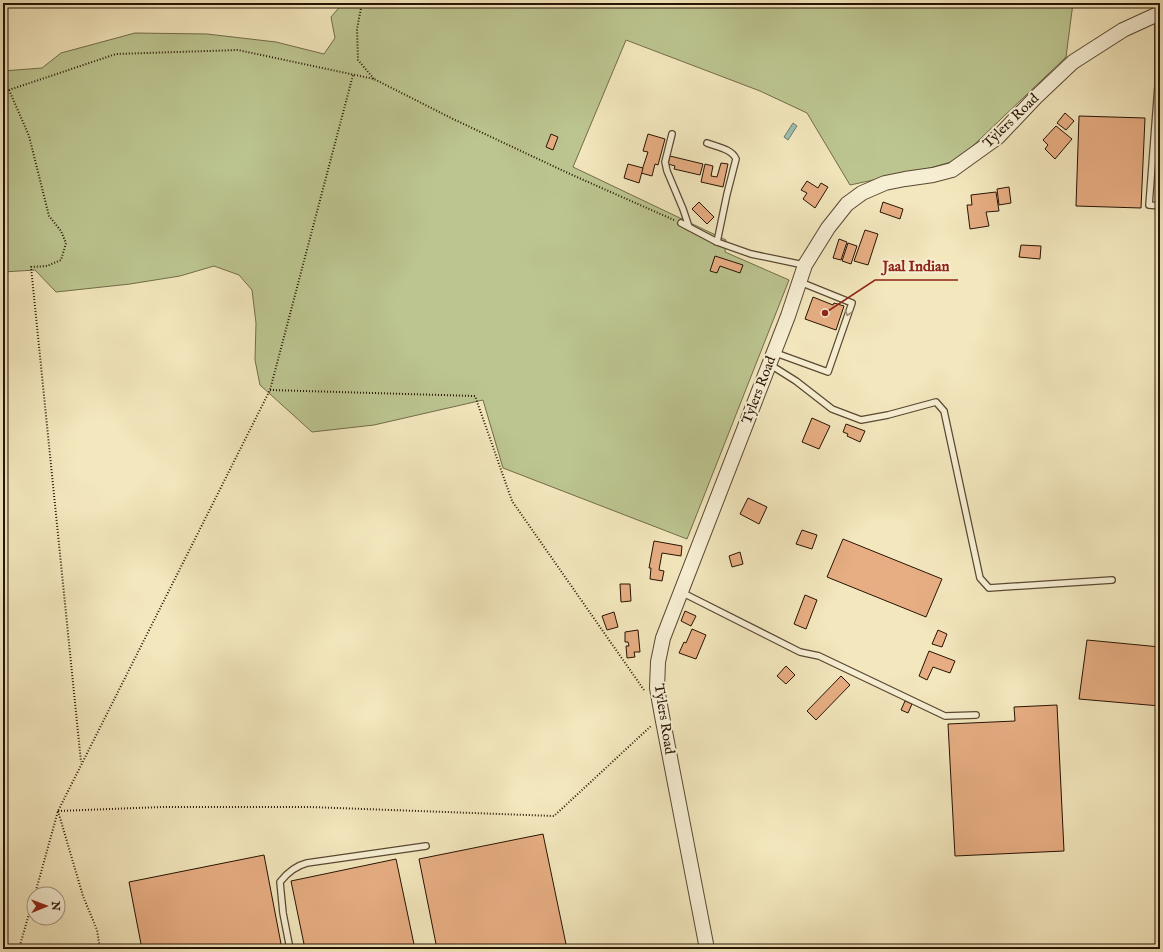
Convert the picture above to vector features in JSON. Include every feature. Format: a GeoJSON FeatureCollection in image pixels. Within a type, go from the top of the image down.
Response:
{"type":"FeatureCollection","features":[{"type":"Feature","properties":{"kind":"street","name":"Tylers Road"},"geometry":{"type":"LineString","coordinates":[[707,949],[657,688],[658,662],[663,638],[800,282],[805,265],[828,228],[847,204],[862,193],[885,183],[933,175],[952,170],[998,137],[1036,97],[1073,62],[1123,30],[1158,10]]}},
{"type":"Feature","properties":{"kind":"lane"},"geometry":{"type":"LineString","coordinates":[[1158,10],[1158,86],[1149,205],[1160,206]]}},
{"type":"Feature","properties":{"kind":"lane"},"geometry":{"type":"LineString","coordinates":[[672,134],[665,162],[667,171],[689,227]]}},
{"type":"Feature","properties":{"kind":"lane"},"geometry":{"type":"LineString","coordinates":[[707,143],[729,151],[736,159],[727,194],[718,242]]}},
{"type":"Feature","properties":{"kind":"lane"},"geometry":{"type":"LineString","coordinates":[[681,223],[718,242],[751,254],[805,265]]}},
{"type":"Feature","properties":{"kind":"lane"},"geometry":{"type":"LineString","coordinates":[[771,358],[828,372],[852,303],[800,282]]}},
{"type":"Feature","properties":{"kind":"lane"},"geometry":{"type":"LineString","coordinates":[[771,358],[796,381],[832,409],[861,420],[936,402],[944,411],[980,578],[989,588],[1112,580]]}},
{"type":"Feature","properties":{"kind":"lane"},"geometry":{"type":"LineString","coordinates":[[681,591],[800,652],[819,656],[945,716],[976,715]]}},
{"type":"Feature","properties":{"kind":"lane"},"geometry":{"type":"LineString","coordinates":[[290,949],[283,913],[280,882],[298,866],[307,863],[426,846]]}},
{"type":"Feature","properties":{"kind":"path"},"geometry":{"type":"LineString","coordinates":[[362,3],[357,30],[358,60],[374,80]]}},
{"type":"Feature","properties":{"kind":"path"},"geometry":{"type":"LineString","coordinates":[[3,92],[116,54],[238,50],[374,80],[556,168],[681,223]]}},
{"type":"Feature","properties":{"kind":"path"},"geometry":{"type":"LineString","coordinates":[[37,886],[58,811],[270,390],[353,75]]}},
{"type":"Feature","properties":{"kind":"path"},"geometry":{"type":"LineString","coordinates":[[9,90],[29,136],[49,216],[61,231],[66,242],[61,260],[47,266],[31,267],[82,764]]}},
{"type":"Feature","properties":{"kind":"path"},"geometry":{"type":"LineString","coordinates":[[270,390],[475,396],[512,502],[648,696]]}},
{"type":"Feature","properties":{"kind":"path"},"geometry":{"type":"LineString","coordinates":[[58,811],[162,807],[310,807],[554,816],[662,716]]}},
{"type":"Feature","properties":{"kind":"path"},"geometry":{"type":"LineString","coordinates":[[58,811],[82,896],[97,930],[100,949]]}},
{"type":"Feature","properties":{"kind":"path"},"geometry":{"type":"LineString","coordinates":[[19,949],[26,924]]}},
{"type":"Feature","properties":{"kind":"green space"},"geometry":{"type":"Polygon","coordinates":[[[343,3],[1073,3],[1066,57],[958,160],[930,168],[850,185],[807,113],[760,91],[626,40],[573,167],[726,240],[725,252],[789,280],[687,539],[503,468],[483,400],[374,425],[312,432],[260,385],[255,360],[256,323],[252,290],[239,275],[214,266],[180,276],[130,284],[56,292],[35,270],[3,272],[3,71],[42,68],[61,53],[135,33],[207,34],[276,42],[324,54],[335,38],[331,17],[343,3]]]}},
{"type":"Feature","properties":{"kind":"shaded area"},"geometry":{"type":"Polygon","coordinates":[[[793,123],[797,126],[788,140],[784,137],[793,123]]]}},
{"type":"Feature","properties":{"kind":"building"},"geometry":{"type":"Polygon","coordinates":[[[1065,113],[1074,121],[1066,130],[1057,123],[1065,113]]]}},
{"type":"Feature","properties":{"kind":"building"},"geometry":{"type":"Polygon","coordinates":[[[1079,116],[1145,118],[1141,208],[1076,206],[1079,116]]]}},
{"type":"Feature","properties":{"kind":"building"},"geometry":{"type":"Polygon","coordinates":[[[1056,126],[1072,139],[1055,159],[1045,149],[1048,145],[1043,140],[1056,126]]]}},
{"type":"Feature","properties":{"kind":"building"},"geometry":{"type":"Polygon","coordinates":[[[551,134],[558,137],[553,150],[546,147],[551,134]]]}},
{"type":"Feature","properties":{"kind":"building"},"geometry":{"type":"Polygon","coordinates":[[[648,134],[665,139],[658,165],[655,164],[652,176],[641,173],[648,152],[643,151],[648,134]]]}},
{"type":"Feature","properties":{"kind":"building"},"geometry":{"type":"Polygon","coordinates":[[[670,156],[703,164],[700,175],[674,169],[675,166],[668,164],[670,156]]]}},
{"type":"Feature","properties":{"kind":"building"},"geometry":{"type":"Polygon","coordinates":[[[721,163],[728,164],[723,187],[701,182],[705,164],[713,166],[711,176],[717,177],[721,163]]]}},
{"type":"Feature","properties":{"kind":"building"},"geometry":{"type":"Polygon","coordinates":[[[628,164],[643,168],[639,183],[624,178],[628,164]]]}},
{"type":"Feature","properties":{"kind":"building"},"geometry":{"type":"Polygon","coordinates":[[[807,181],[818,188],[821,183],[828,187],[815,208],[803,199],[807,193],[801,190],[807,181]]]}},
{"type":"Feature","properties":{"kind":"building"},"geometry":{"type":"Polygon","coordinates":[[[1009,187],[1011,203],[999,205],[997,189],[1009,187]]]}},
{"type":"Feature","properties":{"kind":"building"},"geometry":{"type":"Polygon","coordinates":[[[996,192],[999,211],[986,212],[989,226],[970,229],[967,205],[972,205],[971,195],[996,192]]]}},
{"type":"Feature","properties":{"kind":"building"},"geometry":{"type":"Polygon","coordinates":[[[699,202],[714,217],[707,224],[692,209],[699,202]]]}},
{"type":"Feature","properties":{"kind":"building"},"geometry":{"type":"Polygon","coordinates":[[[883,202],[903,209],[900,219],[880,212],[883,202]]]}},
{"type":"Feature","properties":{"kind":"building"},"geometry":{"type":"Polygon","coordinates":[[[865,230],[878,234],[868,265],[854,261],[865,230]]]}},
{"type":"Feature","properties":{"kind":"building"},"geometry":{"type":"Polygon","coordinates":[[[839,239],[847,242],[841,260],[833,258],[839,239]]]}},
{"type":"Feature","properties":{"kind":"building"},"geometry":{"type":"Polygon","coordinates":[[[848,243],[857,246],[851,264],[842,261],[848,243]]]}},
{"type":"Feature","properties":{"kind":"building"},"geometry":{"type":"Polygon","coordinates":[[[1021,245],[1041,246],[1040,259],[1019,257],[1021,245]]]}},
{"type":"Feature","properties":{"kind":"building"},"geometry":{"type":"Polygon","coordinates":[[[715,256],[743,265],[740,273],[720,266],[717,273],[710,271],[715,256]]]}},
{"type":"Feature","properties":{"kind":"building"},"geometry":{"type":"Polygon","coordinates":[[[813,297],[833,305],[834,303],[844,306],[836,330],[805,319],[813,297]]]}},
{"type":"Feature","properties":{"kind":"building"},"geometry":{"type":"Polygon","coordinates":[[[1160,320],[1160,367],[1156,366],[1160,320]]]}},
{"type":"Feature","properties":{"kind":"building"},"geometry":{"type":"Polygon","coordinates":[[[812,418],[830,426],[819,449],[802,442],[812,418]]]}},
{"type":"Feature","properties":{"kind":"building"},"geometry":{"type":"Polygon","coordinates":[[[846,424],[865,431],[860,442],[847,436],[848,434],[843,432],[846,424]]]}},
{"type":"Feature","properties":{"kind":"building"},"geometry":{"type":"Polygon","coordinates":[[[748,498],[767,507],[759,524],[740,514],[748,498]]]}},
{"type":"Feature","properties":{"kind":"building"},"geometry":{"type":"Polygon","coordinates":[[[802,530],[817,535],[812,549],[796,544],[802,530]]]}},
{"type":"Feature","properties":{"kind":"building"},"geometry":{"type":"Polygon","coordinates":[[[843,539],[942,579],[926,617],[827,577],[843,539]]]}},
{"type":"Feature","properties":{"kind":"building"},"geometry":{"type":"Polygon","coordinates":[[[654,541],[682,546],[681,556],[662,553],[659,570],[664,571],[662,581],[650,579],[651,568],[649,568],[654,541]]]}},
{"type":"Feature","properties":{"kind":"building"},"geometry":{"type":"Polygon","coordinates":[[[740,552],[743,564],[732,567],[729,556],[740,552]]]}},
{"type":"Feature","properties":{"kind":"building"},"geometry":{"type":"Polygon","coordinates":[[[620,584],[630,584],[631,601],[621,602],[620,584]]]}},
{"type":"Feature","properties":{"kind":"building"},"geometry":{"type":"Polygon","coordinates":[[[805,595],[817,600],[806,629],[794,624],[805,595]]]}},
{"type":"Feature","properties":{"kind":"building"},"geometry":{"type":"Polygon","coordinates":[[[685,611],[696,616],[691,626],[681,621],[685,611]]]}},
{"type":"Feature","properties":{"kind":"building"},"geometry":{"type":"Polygon","coordinates":[[[614,612],[618,627],[607,630],[602,616],[614,612]]]}},
{"type":"Feature","properties":{"kind":"building"},"geometry":{"type":"Polygon","coordinates":[[[692,629],[706,635],[696,659],[679,653],[684,642],[686,643],[692,629]]]}},
{"type":"Feature","properties":{"kind":"building"},"geometry":{"type":"Polygon","coordinates":[[[638,630],[640,652],[634,652],[635,657],[627,658],[626,646],[629,646],[628,642],[625,642],[625,632],[638,630]]]}},
{"type":"Feature","properties":{"kind":"building"},"geometry":{"type":"Polygon","coordinates":[[[938,630],[947,634],[942,647],[932,644],[938,630]]]}},
{"type":"Feature","properties":{"kind":"building"},"geometry":{"type":"Polygon","coordinates":[[[1087,640],[1160,647],[1160,706],[1079,699],[1087,640]]]}},
{"type":"Feature","properties":{"kind":"building"},"geometry":{"type":"Polygon","coordinates":[[[929,651],[955,661],[950,673],[933,667],[927,680],[919,676],[929,651]]]}},
{"type":"Feature","properties":{"kind":"building"},"geometry":{"type":"Polygon","coordinates":[[[786,666],[795,675],[786,684],[777,676],[786,666]]]}},
{"type":"Feature","properties":{"kind":"building"},"geometry":{"type":"Polygon","coordinates":[[[841,676],[850,685],[816,720],[807,711],[841,676]]]}},
{"type":"Feature","properties":{"kind":"building"},"geometry":{"type":"Polygon","coordinates":[[[905,701],[912,704],[908,713],[901,710],[905,701]]]}},
{"type":"Feature","properties":{"kind":"building"},"geometry":{"type":"Polygon","coordinates":[[[1057,705],[1064,851],[955,856],[948,724],[1015,721],[1014,707],[1057,705]]]}},
{"type":"Feature","properties":{"kind":"building"},"geometry":{"type":"Polygon","coordinates":[[[543,834],[567,949],[437,949],[419,859],[543,834]]]}},
{"type":"Feature","properties":{"kind":"building"},"geometry":{"type":"Polygon","coordinates":[[[264,855],[282,949],[142,949],[129,882],[264,855]]]}},
{"type":"Feature","properties":{"kind":"building"},"geometry":{"type":"Polygon","coordinates":[[[396,859],[415,949],[305,949],[291,881],[396,859]]]}},
{"type":"Feature","properties":{"kind":"place","name":"Jaal Indian"},"geometry":{"type":"Point","coordinates":[825,313]}}]}
